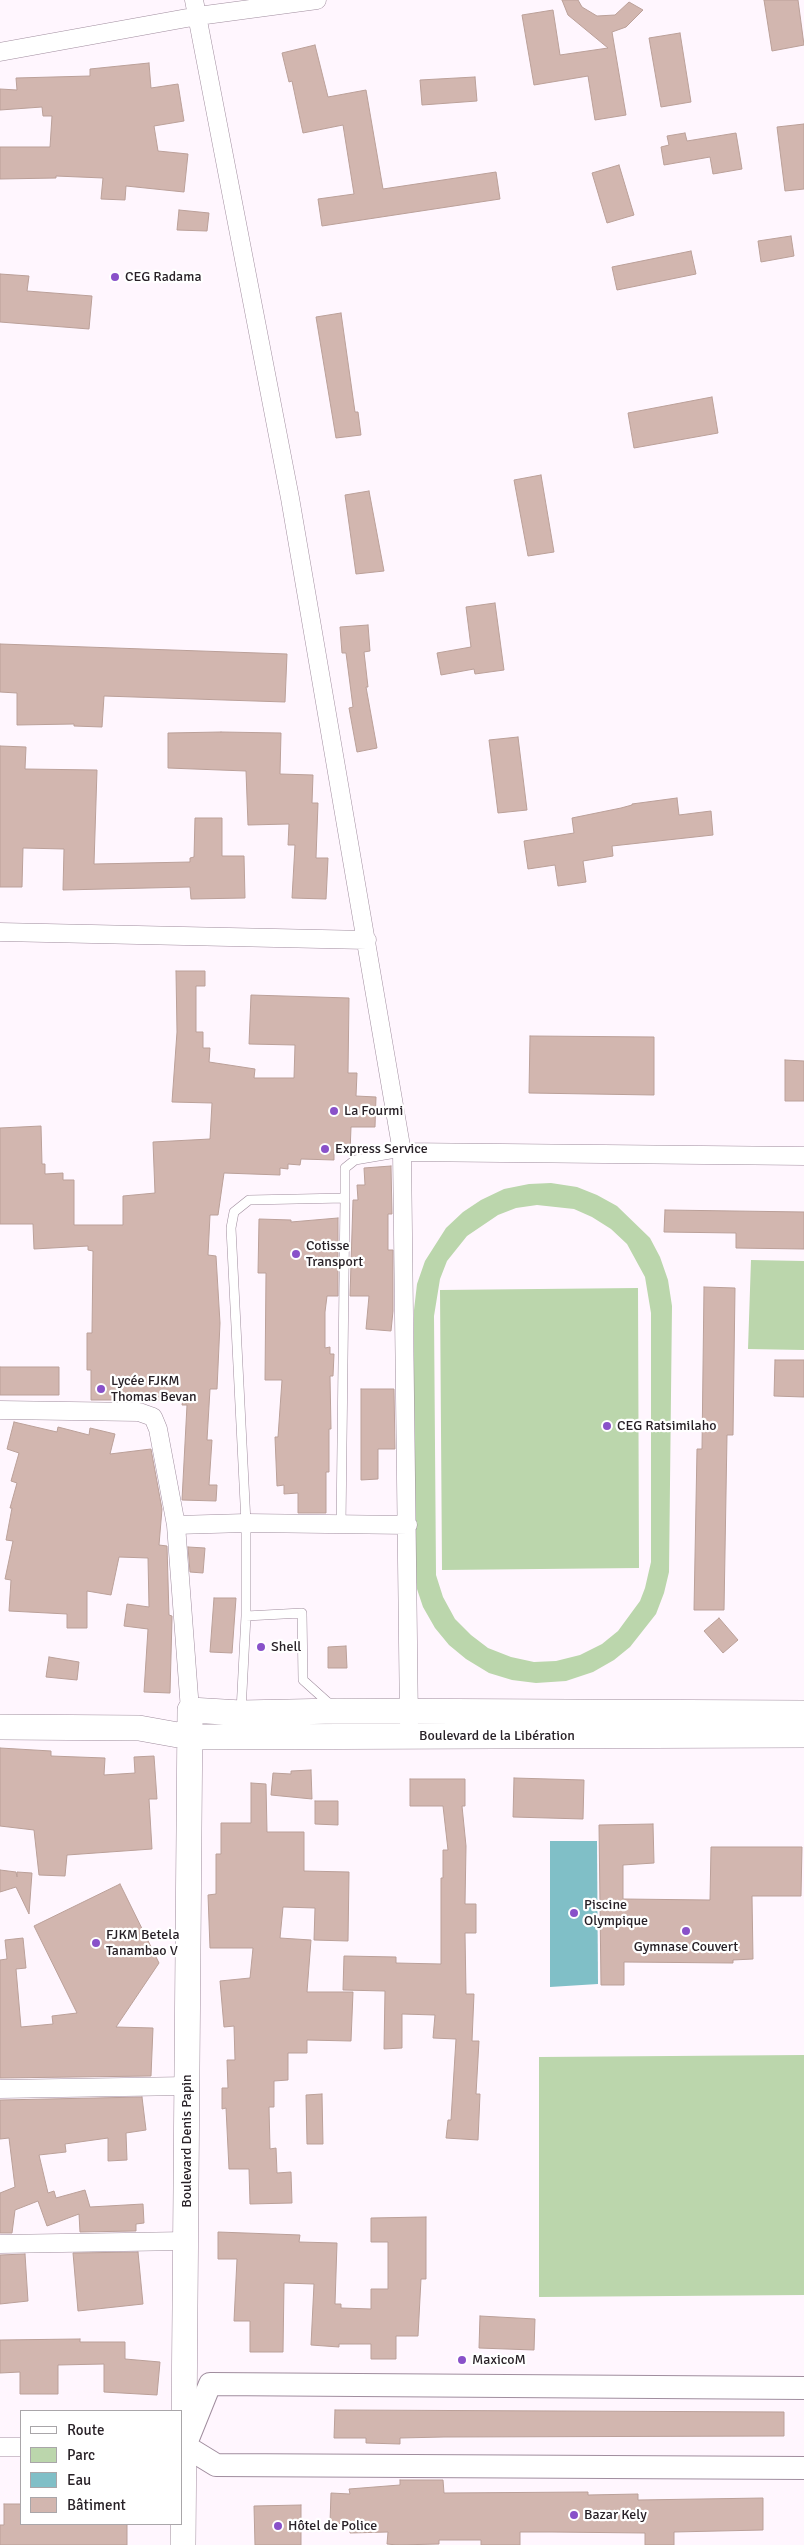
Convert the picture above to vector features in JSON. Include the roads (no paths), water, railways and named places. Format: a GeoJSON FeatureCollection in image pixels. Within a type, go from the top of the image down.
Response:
{"type":"FeatureCollection","features":[{"type":"Feature","properties":{"kind":"main road","name":"Boulevard de la Libération"},"geometry":{"type":"LineString","coordinates":[[190,1710],[240,1713],[338,1711],[804,1713]]}},
{"type":"Feature","properties":{"kind":"main road"},"geometry":{"type":"LineString","coordinates":[[153,1730],[190,1710]]}},
{"type":"Feature","properties":{"kind":"main road","name":"Boulevard Denis Papin"},"geometry":{"type":"LineString","coordinates":[[183,2545],[190,1710]]}},
{"type":"Feature","properties":{"kind":"main road","name":"Boulevard de la Libération"},"geometry":{"type":"LineString","coordinates":[[0,1727],[153,1730],[189,1737],[804,1736]]}},
{"type":"Feature","properties":{"kind":"street"},"geometry":{"type":"LineString","coordinates":[[0,52],[196,8],[317,0]]}},
{"type":"Feature","properties":{"kind":"street"},"geometry":{"type":"LineString","coordinates":[[196,8],[290,498],[402,1152],[408,1525],[409,1736]]}},
{"type":"Feature","properties":{"kind":"street"},"geometry":{"type":"LineString","coordinates":[[0,932],[367,940]]}},
{"type":"Feature","properties":{"kind":"street"},"geometry":{"type":"LineString","coordinates":[[402,1152],[804,1156]]}},
{"type":"Feature","properties":{"kind":"street"},"geometry":{"type":"LineString","coordinates":[[0,1410],[139,1412],[153,1417],[158,1429],[176,1525],[190,1710]]}},
{"type":"Feature","properties":{"kind":"street"},"geometry":{"type":"LineString","coordinates":[[176,1525],[246,1523],[408,1525]]}},
{"type":"Feature","properties":{"kind":"street"},"geometry":{"type":"LineString","coordinates":[[0,2088],[187,2086]]}},
{"type":"Feature","properties":{"kind":"street"},"geometry":{"type":"LineString","coordinates":[[0,2244],[186,2241]]}},
{"type":"Feature","properties":{"kind":"street"},"geometry":{"type":"LineString","coordinates":[[804,2388],[210,2384],[183,2446],[216,2465],[804,2468]]}},
{"type":"Feature","properties":{"kind":"street"},"geometry":{"type":"LineString","coordinates":[[0,2447],[20,2447]]}},
{"type":"Feature","properties":{"kind":"lane"},"geometry":{"type":"LineString","coordinates":[[341,1525],[345,1168],[355,1160],[402,1152]]}},
{"type":"Feature","properties":{"kind":"lane"},"geometry":{"type":"LineString","coordinates":[[240,1713],[246,1616],[246,1523],[231,1228],[234,1212],[249,1200],[345,1198]]}},
{"type":"Feature","properties":{"kind":"lane"},"geometry":{"type":"LineString","coordinates":[[246,1616],[302,1613],[303,1680],[338,1711]]}},
{"type":"Feature","properties":{"kind":"water","name":"Piscine Olympique"},"geometry":{"type":"Polygon","coordinates":[[[550,1841],[597,1841],[598,1984],[550,1987],[550,1841]]]}},
{"type":"Feature","properties":{"kind":"place","name":"CEG Radama"},"geometry":{"type":"Point","coordinates":[115,277]}},
{"type":"Feature","properties":{"kind":"place","name":"La Fourmi"},"geometry":{"type":"Point","coordinates":[334,1111]}},
{"type":"Feature","properties":{"kind":"place","name":"Express Service"},"geometry":{"type":"Point","coordinates":[325,1149]}},
{"type":"Feature","properties":{"kind":"place","name":"Cotisse Transport"},"geometry":{"type":"Point","coordinates":[296,1254]}},
{"type":"Feature","properties":{"kind":"place","name":"Lycée FJKM Thomas Bevan"},"geometry":{"type":"Point","coordinates":[101,1389]}},
{"type":"Feature","properties":{"kind":"place","name":"CEG Ratsimilaho"},"geometry":{"type":"Point","coordinates":[607,1426]}},
{"type":"Feature","properties":{"kind":"place","name":"Shell"},"geometry":{"type":"Point","coordinates":[261,1647]}},
{"type":"Feature","properties":{"kind":"place","name":"Piscine Olympique"},"geometry":{"type":"Point","coordinates":[574,1913]}},
{"type":"Feature","properties":{"kind":"place","name":"Gymnase Couvert"},"geometry":{"type":"Point","coordinates":[686,1931]}},
{"type":"Feature","properties":{"kind":"place","name":"FJKM Betela Tanambao V"},"geometry":{"type":"Point","coordinates":[96,1943]}},
{"type":"Feature","properties":{"kind":"place","name":"MaxicoM"},"geometry":{"type":"Point","coordinates":[462,2360]}},
{"type":"Feature","properties":{"kind":"place","name":"Bazar Kely"},"geometry":{"type":"Point","coordinates":[574,2515]}},
{"type":"Feature","properties":{"kind":"place","name":"Hôtel de Police"},"geometry":{"type":"Point","coordinates":[278,2526]}}]}
